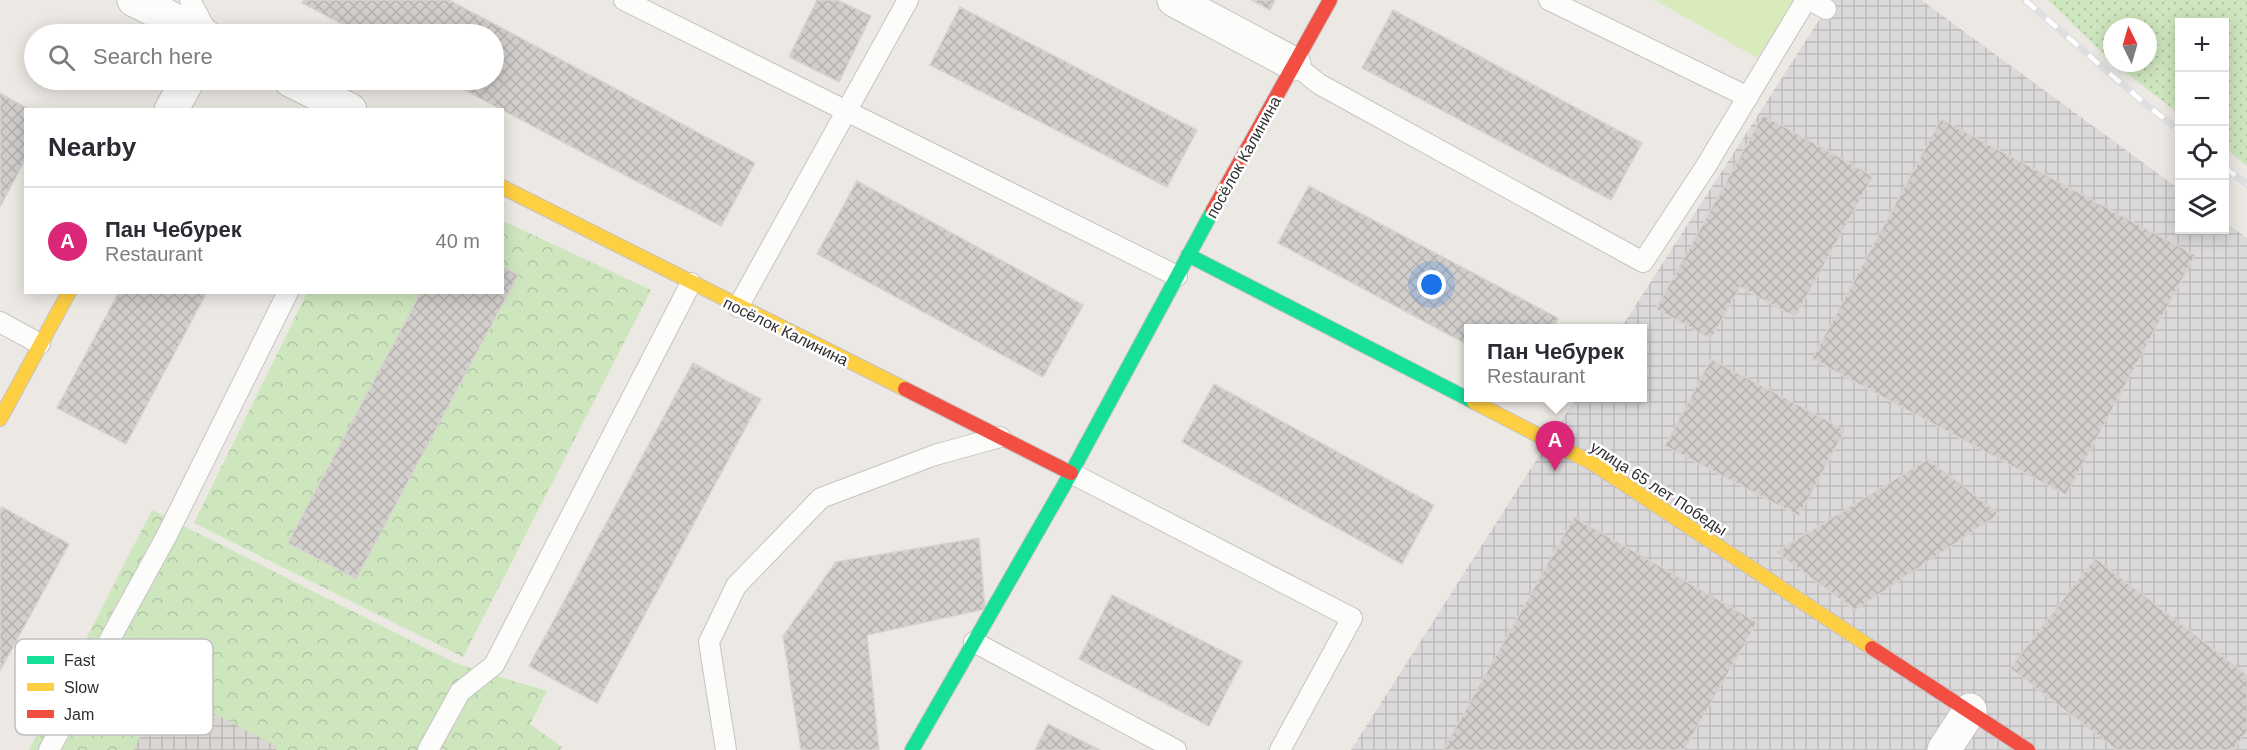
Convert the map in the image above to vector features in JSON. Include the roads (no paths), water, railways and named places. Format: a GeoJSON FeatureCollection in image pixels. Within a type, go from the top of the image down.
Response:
{"type":"FeatureCollection","features":[{"type":"Feature","properties":{"kind":"street"},"geometry":{"type":"LineString","coordinates":[[134,0],[182,24]]}},
{"type":"Feature","properties":{"kind":"street"},"geometry":{"type":"LineString","coordinates":[[1174,0],[1294,64]]}},
{"type":"Feature","properties":{"kind":"street","name":"посёлок Калинина"},"geometry":{"type":"LineString","coordinates":[[912,750],[1071,473],[1188,255],[1330,0]]}},
{"type":"Feature","properties":{"kind":"street"},"geometry":{"type":"LineString","coordinates":[[172,108],[182,90]]}},
{"type":"Feature","properties":{"kind":"street"},"geometry":{"type":"LineString","coordinates":[[310,90],[346,108]]}},
{"type":"Feature","properties":{"kind":"street","name":"посёлок Калинина"},"geometry":{"type":"LineString","coordinates":[[504,188],[1071,473]]}},
{"type":"Feature","properties":{"kind":"street","name":"улица 65 лет Победы"},"geometry":{"type":"LineString","coordinates":[[1188,255],[1464,397]]}},
{"type":"Feature","properties":{"kind":"street"},"geometry":{"type":"LineString","coordinates":[[0,419],[68,294]]}},
{"type":"Feature","properties":{"kind":"street","name":"улица 65 лет Победы"},"geometry":{"type":"LineString","coordinates":[[1474,402],[1594,464],[2028,750]]}},
{"type":"Feature","properties":{"kind":"street"},"geometry":{"type":"LineString","coordinates":[[1944,750],[1970,710]]}},
{"type":"Feature","properties":{"kind":"lane"},"geometry":{"type":"LineString","coordinates":[[190,0],[203,24]]}},
{"type":"Feature","properties":{"kind":"lane"},"geometry":{"type":"LineString","coordinates":[[624,0],[1177,276]]}},
{"type":"Feature","properties":{"kind":"lane"},"geometry":{"type":"LineString","coordinates":[[738,307],[908,0]]}},
{"type":"Feature","properties":{"kind":"lane"},"geometry":{"type":"LineString","coordinates":[[1549,0],[1748,97]]}},
{"type":"Feature","properties":{"kind":"lane"},"geometry":{"type":"LineString","coordinates":[[1294,64],[1319,84],[1643,262],[1748,97],[1814,3]]}},
{"type":"Feature","properties":{"kind":"lane"},"geometry":{"type":"LineString","coordinates":[[428,750],[460,692],[494,665],[691,283]]}},
{"type":"Feature","properties":{"kind":"lane"},"geometry":{"type":"LineString","coordinates":[[110,639],[166,537],[287,294]]}},
{"type":"Feature","properties":{"kind":"lane"},"geometry":{"type":"LineString","coordinates":[[0,322],[40,344]]}},
{"type":"Feature","properties":{"kind":"lane"},"geometry":{"type":"LineString","coordinates":[[726,750],[709,642],[736,586],[821,498],[935,455],[1000,437]]}},
{"type":"Feature","properties":{"kind":"lane"},"geometry":{"type":"LineString","coordinates":[[1071,473],[1352,618],[1280,750]]}},
{"type":"Feature","properties":{"kind":"lane"},"geometry":{"type":"LineString","coordinates":[[974,642],[1176,750]]}},
{"type":"Feature","properties":{"kind":"lane"},"geometry":{"type":"LineString","coordinates":[[49,750],[57,735]]}},
{"type":"Feature","properties":{"kind":"railway"},"geometry":{"type":"LineString","coordinates":[[2025,0],[2175,127]]}},
{"type":"Feature","properties":{"kind":"railway"},"geometry":{"type":"LineString","coordinates":[[2229,171],[2247,184]]}},
{"type":"Feature","properties":{"kind":"place","name":"Пан Чебурек"},"geometry":{"type":"Point","coordinates":[1555,471]}}]}
